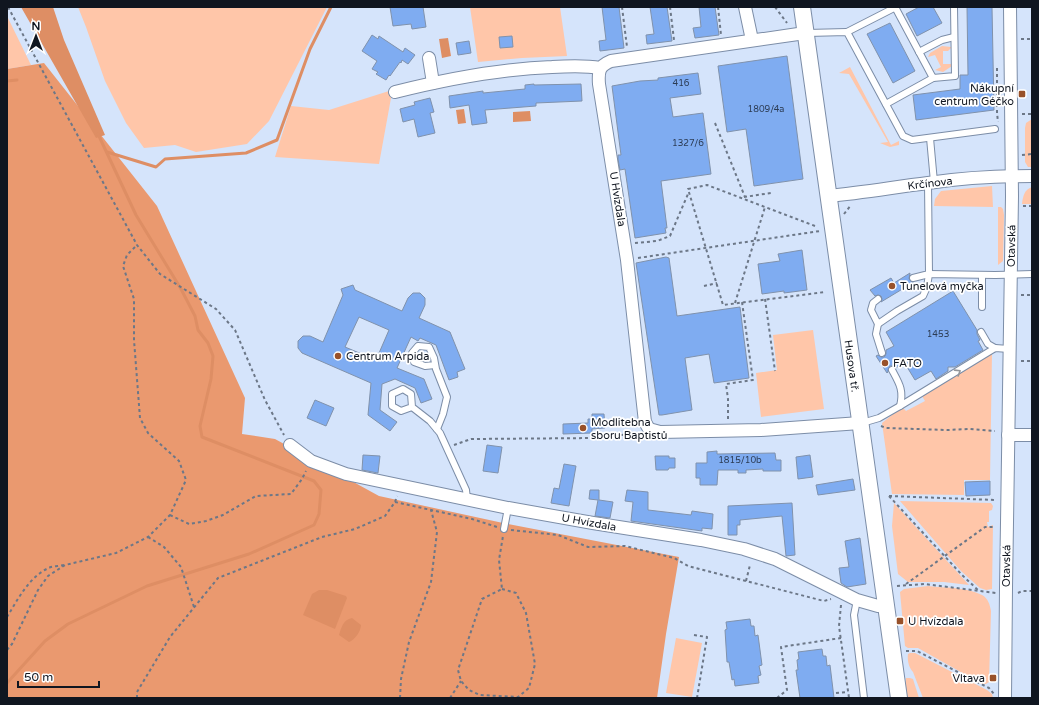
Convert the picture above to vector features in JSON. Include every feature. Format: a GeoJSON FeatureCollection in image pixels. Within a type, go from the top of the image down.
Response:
{"type":"FeatureCollection","features":[{"type":"Feature","properties":{"kind":"street"},"geometry":{"type":"LineString","coordinates":[[745,7],[752,40]]}},
{"type":"Feature","properties":{"kind":"street","name":"Husova tř."},"geometry":{"type":"LineString","coordinates":[[802,7],[899,698]]}},
{"type":"Feature","properties":{"kind":"street","name":"Otavská"},"geometry":{"type":"LineString","coordinates":[[1005,698],[1012,176],[1010,7]]}},
{"type":"Feature","properties":{"kind":"street"},"geometry":{"type":"LineString","coordinates":[[395,92],[478,74],[522,68],[587,66],[600,68],[604,64],[611,61],[806,33]]}},
{"type":"Feature","properties":{"kind":"street"},"geometry":{"type":"LineString","coordinates":[[428,58],[433,83]]}},
{"type":"Feature","properties":{"kind":"street","name":"U Hvízdala"},"geometry":{"type":"LineString","coordinates":[[600,68],[598,76],[599,84],[625,244],[645,422],[649,429]]}},
{"type":"Feature","properties":{"kind":"street","name":"Krčínova"},"geometry":{"type":"LineString","coordinates":[[828,196],[861,193],[931,182],[989,177],[1032,176]]}},
{"type":"Feature","properties":{"kind":"street"},"geometry":{"type":"LineString","coordinates":[[649,429],[660,432],[761,430],[860,423]]}},
{"type":"Feature","properties":{"kind":"street"},"geometry":{"type":"LineString","coordinates":[[1008,435],[1032,435]]}},
{"type":"Feature","properties":{"kind":"street","name":"U Hvízdala"},"geometry":{"type":"LineString","coordinates":[[290,445],[311,461],[346,474],[508,508],[701,540],[744,549],[775,559],[843,598],[878,606],[886,606]]}},
{"type":"Feature","properties":{"kind":"lane"},"geometry":{"type":"LineString","coordinates":[[806,33],[847,32],[896,7],[933,78]]}},
{"type":"Feature","properties":{"kind":"lane"},"geometry":{"type":"LineString","coordinates":[[886,104],[933,78],[954,76],[954,7]]}},
{"type":"Feature","properties":{"kind":"lane"},"geometry":{"type":"LineString","coordinates":[[847,32],[903,136],[912,140],[997,128]]}},
{"type":"Feature","properties":{"kind":"lane"},"geometry":{"type":"LineString","coordinates":[[919,52],[942,40],[954,38]]}},
{"type":"Feature","properties":{"kind":"lane"},"geometry":{"type":"LineString","coordinates":[[878,324],[923,296],[927,287],[931,182],[930,138]]}},
{"type":"Feature","properties":{"kind":"lane"},"geometry":{"type":"LineString","coordinates":[[913,278],[928,274],[1032,274]]}},
{"type":"Feature","properties":{"kind":"lane"},"geometry":{"type":"LineString","coordinates":[[982,275],[982,306]]}},
{"type":"Feature","properties":{"kind":"lane"},"geometry":{"type":"LineString","coordinates":[[878,299],[872,303],[872,310],[878,324],[876,334],[882,353]]}},
{"type":"Feature","properties":{"kind":"lane"},"geometry":{"type":"LineString","coordinates":[[982,332],[988,344],[995,348],[1009,348]]}},
{"type":"Feature","properties":{"kind":"lane"},"geometry":{"type":"LineString","coordinates":[[435,365],[425,366],[414,362],[412,353],[418,346],[428,347],[434,358],[436,369],[447,397],[443,414],[437,429]]}},
{"type":"Feature","properties":{"kind":"lane"},"geometry":{"type":"LineString","coordinates":[[860,423],[879,418],[995,348]]}},
{"type":"Feature","properties":{"kind":"lane"},"geometry":{"type":"LineString","coordinates":[[892,370],[902,389],[900,406]]}},
{"type":"Feature","properties":{"kind":"lane"},"geometry":{"type":"LineString","coordinates":[[412,407],[430,421],[440,433],[466,490],[467,499]]}},
{"type":"Feature","properties":{"kind":"lane"},"geometry":{"type":"LineString","coordinates":[[504,529],[508,508]]}},
{"type":"Feature","properties":{"kind":"lane"},"geometry":{"type":"LineString","coordinates":[[857,600],[854,615],[864,698]]}},
{"type":"Feature","properties":{"kind":"path"},"geometry":{"type":"LineString","coordinates":[[8,7],[137,245],[160,274],[216,309],[235,330],[266,400],[290,445]]}},
{"type":"Feature","properties":{"kind":"path"},"geometry":{"type":"LineString","coordinates":[[622,7],[629,58]]}},
{"type":"Feature","properties":{"kind":"path"},"geometry":{"type":"LineString","coordinates":[[670,7],[676,51]]}},
{"type":"Feature","properties":{"kind":"path"},"geometry":{"type":"LineString","coordinates":[[718,7],[722,44]]}},
{"type":"Feature","properties":{"kind":"path"},"geometry":{"type":"LineString","coordinates":[[775,7],[787,23]]}},
{"type":"Feature","properties":{"kind":"path"},"geometry":{"type":"LineString","coordinates":[[1021,39],[1032,39]]}},
{"type":"Feature","properties":{"kind":"path"},"geometry":{"type":"LineString","coordinates":[[997,68],[997,128]]}},
{"type":"Feature","properties":{"kind":"path"},"geometry":{"type":"LineString","coordinates":[[1022,114],[1032,114]]}},
{"type":"Feature","properties":{"kind":"path"},"geometry":{"type":"LineString","coordinates":[[715,124],[745,197]]}},
{"type":"Feature","properties":{"kind":"path"},"geometry":{"type":"LineString","coordinates":[[1023,159],[1022,154],[1032,154]]}},
{"type":"Feature","properties":{"kind":"path"},"geometry":{"type":"LineString","coordinates":[[625,244],[657,240],[670,236],[689,193],[688,189],[707,185],[815,226]]}},
{"type":"Feature","properties":{"kind":"path"},"geometry":{"type":"LineString","coordinates":[[689,193],[723,305],[825,292]]}},
{"type":"Feature","properties":{"kind":"path"},"geometry":{"type":"LineString","coordinates":[[741,198],[771,193]]}},
{"type":"Feature","properties":{"kind":"path"},"geometry":{"type":"LineString","coordinates":[[1018,206],[1032,206]]}},
{"type":"Feature","properties":{"kind":"path"},"geometry":{"type":"LineString","coordinates":[[735,304],[765,207]]}},
{"type":"Feature","properties":{"kind":"path"},"geometry":{"type":"LineString","coordinates":[[627,260],[833,229]]}},
{"type":"Feature","properties":{"kind":"path"},"geometry":{"type":"LineString","coordinates":[[7,617],[30,582],[43,572],[52,567],[116,553],[148,537],[170,515],[186,480],[180,461],[148,433],[140,418],[134,340],[134,299],[123,266],[127,255],[137,245]]}},
{"type":"Feature","properties":{"kind":"path"},"geometry":{"type":"LineString","coordinates":[[704,286],[717,283]]}},
{"type":"Feature","properties":{"kind":"path"},"geometry":{"type":"LineString","coordinates":[[765,300],[775,371]]}},
{"type":"Feature","properties":{"kind":"path"},"geometry":{"type":"LineString","coordinates":[[728,430],[728,399],[726,384],[753,380],[742,302]]}},
{"type":"Feature","properties":{"kind":"path"},"geometry":{"type":"LineString","coordinates":[[1016,361],[1032,361]]}},
{"type":"Feature","properties":{"kind":"path"},"geometry":{"type":"LineString","coordinates":[[880,426],[886,428],[947,430],[969,429],[996,432]]}},
{"type":"Feature","properties":{"kind":"path"},"geometry":{"type":"LineString","coordinates":[[447,448],[471,439],[596,438],[637,433],[649,429]]}},
{"type":"Feature","properties":{"kind":"path"},"geometry":{"type":"LineString","coordinates":[[170,515],[189,524],[206,521],[224,515],[256,496],[291,494],[302,480],[311,461]]}},
{"type":"Feature","properties":{"kind":"path"},"geometry":{"type":"LineString","coordinates":[[137,698],[138,692],[170,636],[218,578],[322,537],[355,529],[385,516],[395,502],[400,486]]}},
{"type":"Feature","properties":{"kind":"path"},"geometry":{"type":"LineString","coordinates":[[980,591],[889,496],[995,500]]}},
{"type":"Feature","properties":{"kind":"path"},"geometry":{"type":"LineString","coordinates":[[395,502],[472,519],[504,529],[558,535],[588,547],[625,546],[674,558],[688,566],[824,601],[833,598],[843,598],[839,608],[841,638],[849,698]]}},
{"type":"Feature","properties":{"kind":"path"},"geometry":{"type":"LineString","coordinates":[[400,698],[401,679],[409,642],[432,582],[437,532],[431,510]]}},
{"type":"Feature","properties":{"kind":"path"},"geometry":{"type":"LineString","coordinates":[[905,585],[985,526],[994,526]]}},
{"type":"Feature","properties":{"kind":"path"},"geometry":{"type":"LineString","coordinates":[[502,589],[499,560],[504,529]]}},
{"type":"Feature","properties":{"kind":"path"},"geometry":{"type":"LineString","coordinates":[[148,537],[164,547],[181,568],[194,607]]}},
{"type":"Feature","properties":{"kind":"path"},"geometry":{"type":"LineString","coordinates":[[7,650],[12,644],[38,590],[48,576],[65,565]]}},
{"type":"Feature","properties":{"kind":"path"},"geometry":{"type":"LineString","coordinates":[[746,581],[750,566]]}},
{"type":"Feature","properties":{"kind":"path"},"geometry":{"type":"LineString","coordinates":[[883,587],[924,584],[1006,594],[1016,594],[1022,590],[1032,591]]}},
{"type":"Feature","properties":{"kind":"path"},"geometry":{"type":"LineString","coordinates":[[502,589],[516,592],[526,612],[535,664],[529,688],[518,697],[480,695],[469,690],[461,681],[458,670],[482,599],[502,589]]}},
{"type":"Feature","properties":{"kind":"path"},"geometry":{"type":"LineString","coordinates":[[694,634],[708,636],[697,698]]}},
{"type":"Feature","properties":{"kind":"path"},"geometry":{"type":"LineString","coordinates":[[777,698],[787,690],[781,647],[841,638]]}},
{"type":"Feature","properties":{"kind":"path"},"geometry":{"type":"LineString","coordinates":[[904,652],[917,651],[989,688]]}},
{"type":"Feature","properties":{"kind":"path"},"geometry":{"type":"LineString","coordinates":[[450,698],[461,681]]}},
{"type":"Feature","properties":{"kind":"path"},"geometry":{"type":"LineString","coordinates":[[836,693],[848,692]]}},
{"type":"Feature","properties":{"kind":"shaded area"},"geometry":{"type":"Polygon","coordinates":[[[21,7],[53,7],[64,40],[105,135],[96,138],[21,7]]]}},
{"type":"Feature","properties":{"kind":"shaded area"},"geometry":{"type":"Polygon","coordinates":[[[78,7],[327,7],[269,121],[247,144],[196,152],[175,145],[144,148],[126,123],[105,81],[78,7]]]}},
{"type":"Feature","properties":{"kind":"shaded area"},"geometry":{"type":"Polygon","coordinates":[[[470,7],[560,7],[567,56],[478,62],[470,7]]]}},
{"type":"Feature","properties":{"kind":"shaded area"},"geometry":{"type":"Polygon","coordinates":[[[7,16],[31,65],[7,69],[7,16]]]}},
{"type":"Feature","properties":{"kind":"shaded area"},"geometry":{"type":"Polygon","coordinates":[[[448,38],[451,56],[442,58],[439,39],[448,38]]]}},
{"type":"Feature","properties":{"kind":"shaded area"},"geometry":{"type":"Polygon","coordinates":[[[942,46],[951,47],[948,51],[943,51],[943,64],[951,64],[952,66],[943,72],[935,70],[941,67],[935,55],[928,57],[930,53],[942,46]]]}},
{"type":"Feature","properties":{"kind":"shaded area"},"geometry":{"type":"Polygon","coordinates":[[[44,63],[157,206],[245,398],[242,434],[275,439],[379,496],[503,523],[679,557],[657,698],[7,698],[7,69],[44,63]]]}},
{"type":"Feature","properties":{"kind":"shaded area"},"geometry":{"type":"Polygon","coordinates":[[[850,67],[891,145],[899,141],[899,145],[890,147],[880,143],[888,142],[849,74],[839,73],[850,67]]]}},
{"type":"Feature","properties":{"kind":"shaded area"},"geometry":{"type":"Polygon","coordinates":[[[389,91],[391,98],[379,164],[275,157],[291,106],[329,110],[389,91]]]}},
{"type":"Feature","properties":{"kind":"shaded area"},"geometry":{"type":"Polygon","coordinates":[[[464,109],[466,123],[458,124],[456,110],[464,109]]]}},
{"type":"Feature","properties":{"kind":"shaded area"},"geometry":{"type":"Polygon","coordinates":[[[530,111],[531,121],[513,122],[513,112],[530,111]]]}},
{"type":"Feature","properties":{"kind":"shaded area"},"geometry":{"type":"Polygon","coordinates":[[[1032,119],[1032,167],[1028,167],[1025,162],[1025,128],[1026,123],[1032,119]]]}},
{"type":"Feature","properties":{"kind":"shaded area"},"geometry":{"type":"Polygon","coordinates":[[[992,186],[993,207],[934,206],[935,199],[941,191],[992,186]]]}},
{"type":"Feature","properties":{"kind":"shaded area"},"geometry":{"type":"Polygon","coordinates":[[[1032,187],[1032,204],[1022,204],[1024,194],[1032,187]]]}},
{"type":"Feature","properties":{"kind":"shaded area"},"geometry":{"type":"Polygon","coordinates":[[[998,207],[1003,209],[1004,215],[1003,261],[998,265],[998,207]]]}},
{"type":"Feature","properties":{"kind":"shaded area"},"geometry":{"type":"Polygon","coordinates":[[[813,330],[824,409],[761,417],[756,373],[777,370],[773,335],[813,330]]]}},
{"type":"Feature","properties":{"kind":"shaded area"},"geometry":{"type":"Polygon","coordinates":[[[992,353],[990,480],[964,480],[964,495],[892,494],[882,423],[902,407],[906,411],[925,401],[922,396],[992,353]]]}},
{"type":"Feature","properties":{"kind":"shaded area"},"geometry":{"type":"Polygon","coordinates":[[[900,501],[991,503],[993,506],[992,510],[989,511],[989,522],[987,522],[988,527],[993,525],[992,589],[986,590],[980,588],[961,571],[900,501]]]}},
{"type":"Feature","properties":{"kind":"shaded area"},"geometry":{"type":"Polygon","coordinates":[[[894,503],[969,585],[944,582],[908,582],[898,574],[892,526],[894,503]]]}},
{"type":"Feature","properties":{"kind":"shaded area"},"geometry":{"type":"Polygon","coordinates":[[[928,586],[970,590],[984,596],[987,600],[991,611],[989,682],[986,684],[982,684],[918,648],[908,648],[905,646],[900,592],[904,589],[928,586]]]}},
{"type":"Feature","properties":{"kind":"shaded area"},"geometry":{"type":"Polygon","coordinates":[[[319,590],[327,590],[346,596],[347,598],[335,629],[303,615],[312,594],[319,590]]]}},
{"type":"Feature","properties":{"kind":"shaded area"},"geometry":{"type":"Polygon","coordinates":[[[352,618],[361,625],[361,627],[355,637],[349,642],[339,635],[345,622],[352,618]]]}},
{"type":"Feature","properties":{"kind":"shaded area"},"geometry":{"type":"Polygon","coordinates":[[[676,638],[702,643],[692,697],[666,693],[676,638]]]}},
{"type":"Feature","properties":{"kind":"shaded area"},"geometry":{"type":"Polygon","coordinates":[[[915,653],[987,690],[992,694],[993,698],[923,698],[910,668],[908,654],[915,653]]]}},
{"type":"Feature","properties":{"kind":"shaded area"},"geometry":{"type":"Polygon","coordinates":[[[906,678],[913,679],[919,698],[904,698],[906,678]]]}},
{"type":"Feature","properties":{"kind":"building"},"geometry":{"type":"Polygon","coordinates":[[[390,7],[423,7],[426,27],[412,29],[411,24],[393,26],[390,7]]]}},
{"type":"Feature","properties":{"kind":"building"},"geometry":{"type":"Polygon","coordinates":[[[602,7],[619,7],[624,48],[600,51],[599,41],[606,40],[602,7]]]}},
{"type":"Feature","properties":{"kind":"building"},"geometry":{"type":"Polygon","coordinates":[[[650,7],[667,7],[672,41],[647,44],[646,35],[654,34],[650,7]]]}},
{"type":"Feature","properties":{"kind":"building"},"geometry":{"type":"Polygon","coordinates":[[[699,7],[715,7],[719,35],[695,38],[693,28],[701,27],[699,7]]]}},
{"type":"Feature","properties":{"kind":"building"},"geometry":{"type":"Polygon","coordinates":[[[919,7],[933,7],[942,23],[917,36],[906,14],[919,7]]]}},
{"type":"Feature","properties":{"kind":"building"},"geometry":{"type":"Polygon","coordinates":[[[967,7],[992,7],[994,110],[916,120],[913,95],[960,89],[960,75],[968,75],[967,7]]]}},
{"type":"Feature","properties":{"kind":"building"},"geometry":{"type":"Polygon","coordinates":[[[890,23],[915,71],[893,83],[867,34],[890,23]]]}},
{"type":"Feature","properties":{"kind":"building"},"geometry":{"type":"Polygon","coordinates":[[[372,35],[378,39],[379,36],[403,52],[405,48],[415,55],[408,64],[402,60],[386,80],[376,74],[378,72],[372,69],[377,61],[362,51],[372,35]]]}},
{"type":"Feature","properties":{"kind":"building"},"geometry":{"type":"Polygon","coordinates":[[[512,36],[513,47],[500,48],[499,37],[512,36]]]}},
{"type":"Feature","properties":{"kind":"building"},"geometry":{"type":"Polygon","coordinates":[[[469,41],[471,53],[458,55],[456,43],[469,41]]]}},
{"type":"Feature","properties":{"kind":"building"},"geometry":{"type":"Polygon","coordinates":[[[787,56],[803,179],[754,186],[746,129],[727,132],[718,66],[787,56]]]}},
{"type":"Feature","properties":{"kind":"building"},"geometry":{"type":"Polygon","coordinates":[[[698,73],[701,94],[670,98],[673,117],[703,113],[711,174],[661,181],[667,228],[665,228],[666,233],[635,238],[625,169],[620,170],[618,159],[618,155],[621,155],[612,86],[698,73]]]}},
{"type":"Feature","properties":{"kind":"building"},"geometry":{"type":"Polygon","coordinates":[[[581,84],[582,101],[536,103],[536,106],[485,110],[487,123],[472,125],[469,105],[450,108],[449,96],[483,91],[483,93],[525,89],[525,85],[581,84]]]}},
{"type":"Feature","properties":{"kind":"building"},"geometry":{"type":"Polygon","coordinates":[[[430,98],[434,112],[430,113],[435,133],[418,137],[414,119],[403,122],[400,109],[415,105],[414,102],[430,98]]]}},
{"type":"Feature","properties":{"kind":"building"},"geometry":{"type":"Polygon","coordinates":[[[802,250],[807,290],[762,294],[758,264],[780,261],[778,254],[802,250]]]}},
{"type":"Feature","properties":{"kind":"building"},"geometry":{"type":"Polygon","coordinates":[[[666,257],[669,258],[677,316],[740,307],[749,378],[714,383],[709,354],[685,358],[692,410],[659,415],[636,263],[666,257]]]}},
{"type":"Feature","properties":{"kind":"building","name":"Tunelová myčka"},"geometry":{"type":"Polygon","coordinates":[[[910,273],[909,279],[914,282],[881,302],[881,296],[875,296],[870,290],[891,278],[894,283],[910,273]]]}},
{"type":"Feature","properties":{"kind":"building","name":"Centrum Arpida"},"geometry":{"type":"Polygon","coordinates":[[[353,285],[355,290],[402,311],[408,298],[413,293],[420,293],[425,298],[425,305],[419,318],[450,332],[465,369],[457,372],[458,377],[449,380],[436,345],[420,338],[418,341],[411,337],[397,368],[424,379],[432,399],[421,403],[415,388],[395,379],[382,384],[380,410],[397,422],[390,431],[368,415],[371,383],[302,353],[298,348],[298,341],[303,336],[310,336],[323,342],[343,295],[341,289],[353,285]],[[359,317],[345,347],[376,360],[389,330],[359,317]]]}},
{"type":"Feature","properties":{"kind":"building"},"geometry":{"type":"Polygon","coordinates":[[[953,291],[977,330],[980,340],[978,341],[983,350],[955,367],[948,367],[948,371],[936,379],[931,371],[915,380],[904,362],[896,368],[890,366],[887,373],[876,356],[878,355],[884,357],[886,350],[894,346],[886,332],[953,291]]]}},
{"type":"Feature","properties":{"kind":"building"},"geometry":{"type":"Polygon","coordinates":[[[315,400],[334,408],[326,426],[307,418],[315,400]]]}},
{"type":"Feature","properties":{"kind":"building"},"geometry":{"type":"Polygon","coordinates":[[[592,414],[604,414],[605,428],[592,429],[592,433],[563,434],[563,424],[588,423],[588,419],[592,419],[592,414]]]}},
{"type":"Feature","properties":{"kind":"building"},"geometry":{"type":"Polygon","coordinates":[[[487,445],[502,447],[498,473],[483,471],[487,445]]]}},
{"type":"Feature","properties":{"kind":"building"},"geometry":{"type":"Polygon","coordinates":[[[717,451],[717,454],[775,453],[776,460],[781,460],[781,471],[763,471],[763,469],[746,470],[746,473],[738,473],[738,470],[718,470],[717,485],[700,485],[700,478],[696,478],[696,463],[707,463],[707,452],[717,451]]]}},
{"type":"Feature","properties":{"kind":"building"},"geometry":{"type":"Polygon","coordinates":[[[363,455],[380,456],[378,473],[362,470],[363,455]]]}},
{"type":"Feature","properties":{"kind":"building"},"geometry":{"type":"Polygon","coordinates":[[[810,455],[813,477],[798,479],[796,457],[810,455]]]}},
{"type":"Feature","properties":{"kind":"building"},"geometry":{"type":"Polygon","coordinates":[[[655,456],[669,456],[669,458],[675,458],[675,468],[669,468],[668,470],[656,470],[655,456]]]}},
{"type":"Feature","properties":{"kind":"building"},"geometry":{"type":"Polygon","coordinates":[[[564,464],[576,466],[569,506],[551,503],[554,488],[559,489],[564,464]]]}},
{"type":"Feature","properties":{"kind":"building"},"geometry":{"type":"Polygon","coordinates":[[[853,479],[855,490],[818,495],[816,485],[853,479]]]}},
{"type":"Feature","properties":{"kind":"building"},"geometry":{"type":"Polygon","coordinates":[[[990,481],[990,495],[966,496],[965,482],[990,481]]]}},
{"type":"Feature","properties":{"kind":"building"},"geometry":{"type":"Polygon","coordinates":[[[590,490],[599,490],[599,500],[613,502],[610,518],[595,516],[598,500],[589,499],[590,490]]]}},
{"type":"Feature","properties":{"kind":"building"},"geometry":{"type":"Polygon","coordinates":[[[627,490],[648,492],[648,510],[691,515],[692,511],[713,514],[712,529],[702,528],[702,531],[631,521],[633,502],[625,501],[627,490]]]}},
{"type":"Feature","properties":{"kind":"building"},"geometry":{"type":"Polygon","coordinates":[[[792,503],[795,555],[786,556],[782,516],[740,520],[740,525],[737,525],[737,535],[728,535],[728,506],[792,503]]]}},
{"type":"Feature","properties":{"kind":"building"},"geometry":{"type":"Polygon","coordinates":[[[860,538],[866,584],[847,587],[841,583],[839,568],[849,567],[845,541],[860,538]]]}},
{"type":"Feature","properties":{"kind":"building"},"geometry":{"type":"Polygon","coordinates":[[[750,619],[751,626],[754,626],[755,636],[758,635],[762,665],[759,666],[761,675],[758,676],[759,683],[735,686],[734,679],[732,680],[729,662],[727,662],[726,622],[750,619]]]}},
{"type":"Feature","properties":{"kind":"building"},"geometry":{"type":"Polygon","coordinates":[[[822,649],[823,656],[826,656],[827,666],[830,665],[834,698],[800,698],[796,670],[798,670],[798,652],[822,649]]]}},
{"type":"Feature","properties":{"kind":"waterway"},"geometry":{"type":"LineString","coordinates":[[107,152],[156,167],[165,159],[246,153],[277,140],[310,49],[331,7]]}},
{"type":"Feature","properties":{"kind":"waterway"},"geometry":{"type":"LineString","coordinates":[[7,81],[17,80]]}},
{"type":"Feature","properties":{"kind":"waterway"},"geometry":{"type":"LineString","coordinates":[[7,683],[45,641],[68,624],[147,586],[249,554],[314,525],[319,514],[321,490],[314,481],[202,437],[200,426],[211,379],[213,356],[208,343],[198,330],[195,316],[181,289],[136,215],[98,134]]}},
{"type":"Feature","properties":{"kind":"place","name":"Nákupní centrum Géčko"},"geometry":{"type":"Point","coordinates":[1022,94]}},
{"type":"Feature","properties":{"kind":"place","name":"Tunelová myčka"},"geometry":{"type":"Point","coordinates":[892,286]}},
{"type":"Feature","properties":{"kind":"place","name":"Centrum Arpida"},"geometry":{"type":"Point","coordinates":[338,356]}},
{"type":"Feature","properties":{"kind":"place","name":"FATO"},"geometry":{"type":"Point","coordinates":[885,363]}},
{"type":"Feature","properties":{"kind":"place","name":"Modlitebna sboru Baptistů"},"geometry":{"type":"Point","coordinates":[583,428]}},
{"type":"Feature","properties":{"kind":"place","name":"U Hvízdala"},"geometry":{"type":"Point","coordinates":[900,621]}},
{"type":"Feature","properties":{"kind":"place","name":"Vltava"},"geometry":{"type":"Point","coordinates":[993,678]}}]}
